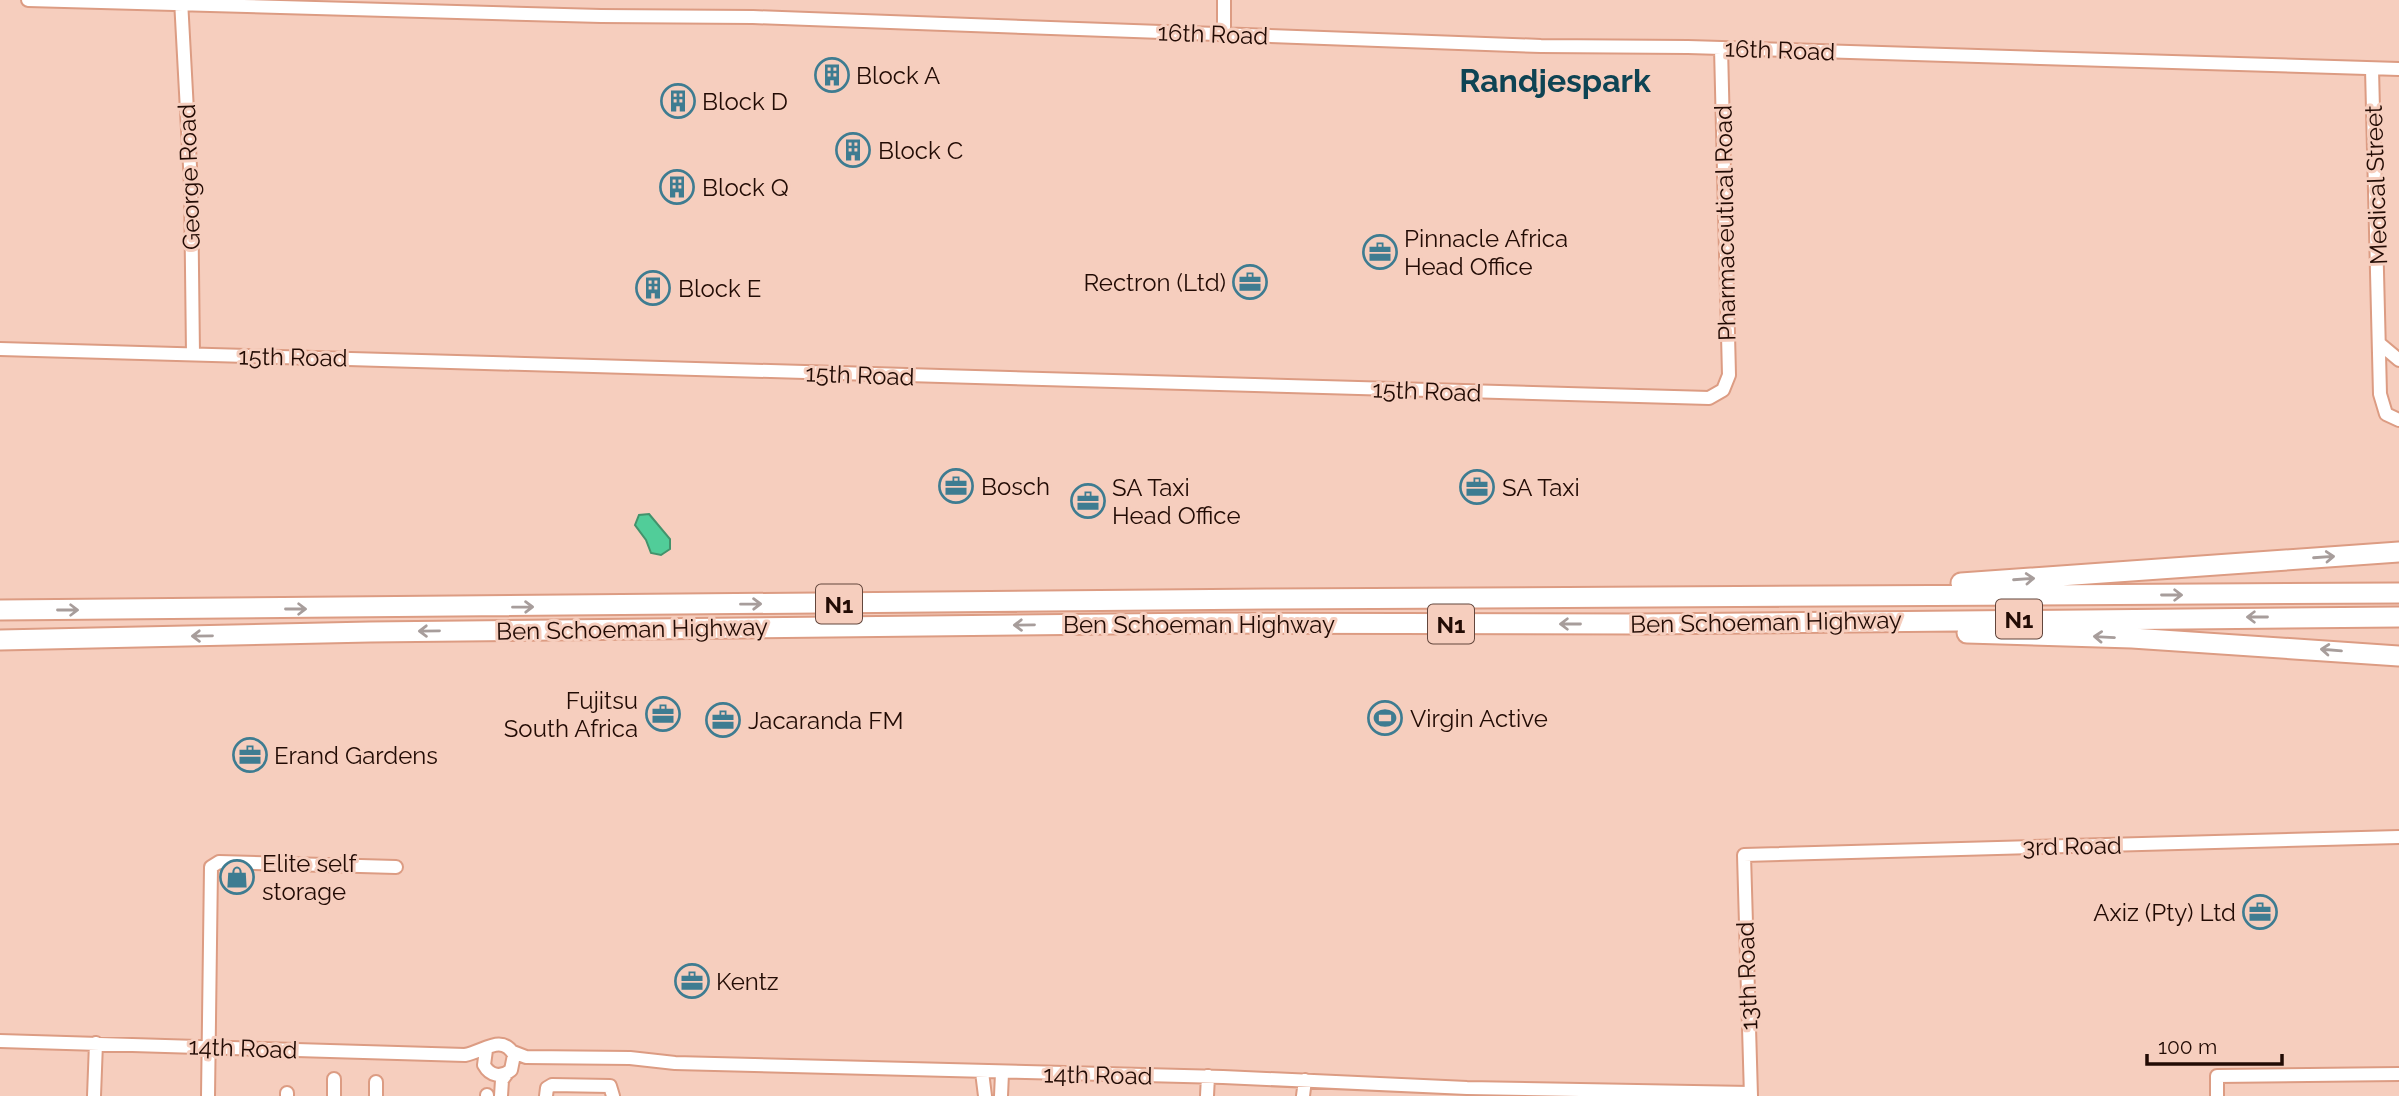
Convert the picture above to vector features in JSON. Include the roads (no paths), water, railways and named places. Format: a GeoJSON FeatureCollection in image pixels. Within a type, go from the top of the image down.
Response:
{"type":"FeatureCollection","features":[{"type":"Feature","properties":{"kind":"highway"},"geometry":{"type":"LineString","coordinates":[[1761,596],[1813,587],[1966,583],[2399,552]]}},
{"type":"Feature","properties":{"kind":"highway","name":"Ben Schoeman Highway"},"geometry":{"type":"LineString","coordinates":[[0,610],[2399,593]]}},
{"type":"Feature","properties":{"kind":"highway","name":"Ben Schoeman Highway"},"geometry":{"type":"LineString","coordinates":[[0,640],[356,632],[1111,624],[1639,624],[2399,617]]}},
{"type":"Feature","properties":{"kind":"highway"},"geometry":{"type":"LineString","coordinates":[[1639,624],[1694,634],[1851,632],[2057,635],[2294,647],[2399,656]]}},
{"type":"Feature","properties":{"kind":"street","name":"16th Road"},"geometry":{"type":"LineString","coordinates":[[28,0],[761,17],[1224,35],[2399,69]]}},
{"type":"Feature","properties":{"kind":"street"},"geometry":{"type":"LineString","coordinates":[[1224,0],[1224,35]]}},
{"type":"Feature","properties":{"kind":"street","name":"George Road"},"geometry":{"type":"LineString","coordinates":[[181,2],[191,185],[193,354]]}},
{"type":"Feature","properties":{"kind":"street","name":"Pharmaceutical Road"},"geometry":{"type":"LineString","coordinates":[[1719,394],[1726,386],[1729,375],[1721,48]]}},
{"type":"Feature","properties":{"kind":"street","name":"Medical Street"},"geometry":{"type":"LineString","coordinates":[[2372,69],[2382,405],[2390,418],[2399,420]]}},
{"type":"Feature","properties":{"kind":"street"},"geometry":{"type":"LineString","coordinates":[[2380,344],[2399,360]]}},
{"type":"Feature","properties":{"kind":"street","name":"15th Road"},"geometry":{"type":"LineString","coordinates":[[0,349],[1699,399],[1719,394]]}},
{"type":"Feature","properties":{"kind":"street","name":"3rd Road"},"geometry":{"type":"LineString","coordinates":[[1744,855],[2399,837]]}},
{"type":"Feature","properties":{"kind":"street","name":"13th Road"},"geometry":{"type":"LineString","coordinates":[[1744,855],[1751,1095]]}},
{"type":"Feature","properties":{"kind":"street"},"geometry":{"type":"LineString","coordinates":[[208,1096],[210,870],[214,865],[219,862],[396,867]]}},
{"type":"Feature","properties":{"kind":"street","name":"14th Road"},"geometry":{"type":"LineString","coordinates":[[0,1041],[96,1048]]}},
{"type":"Feature","properties":{"kind":"street","name":"14th Road"},"geometry":{"type":"LineString","coordinates":[[0,1048],[466,1055],[486,1050],[499,1043],[526,1057],[630,1058],[655,1062]]}},
{"type":"Feature","properties":{"kind":"street"},"geometry":{"type":"LineString","coordinates":[[94,1096],[96,1048]]}},
{"type":"Feature","properties":{"kind":"street","name":"14th Road"},"geometry":{"type":"LineString","coordinates":[[209,1050],[459,1060],[488,1069],[509,1070],[527,1064],[655,1062],[1002,1073],[1209,1076],[1462,1092],[1751,1095]]}},
{"type":"Feature","properties":{"kind":"street"},"geometry":{"type":"LineString","coordinates":[[486,1050],[489,1096]]}},
{"type":"Feature","properties":{"kind":"street"},"geometry":{"type":"LineString","coordinates":[[500,1096],[502,1080],[509,1070],[513,1052]]}},
{"type":"Feature","properties":{"kind":"street"},"geometry":{"type":"LineString","coordinates":[[982,1072],[985,1096]]}},
{"type":"Feature","properties":{"kind":"street"},"geometry":{"type":"LineString","coordinates":[[1001,1096],[1002,1073]]}},
{"type":"Feature","properties":{"kind":"street"},"geometry":{"type":"LineString","coordinates":[[2217,1096],[2217,1076],[2399,1074]]}},
{"type":"Feature","properties":{"kind":"street"},"geometry":{"type":"LineString","coordinates":[[1207,1096],[1209,1076]]}},
{"type":"Feature","properties":{"kind":"street"},"geometry":{"type":"LineString","coordinates":[[334,1079],[334,1096]]}},
{"type":"Feature","properties":{"kind":"street"},"geometry":{"type":"LineString","coordinates":[[1303,1096],[1305,1080]]}},
{"type":"Feature","properties":{"kind":"street"},"geometry":{"type":"LineString","coordinates":[[376,1082],[376,1096]]}},
{"type":"Feature","properties":{"kind":"street"},"geometry":{"type":"LineString","coordinates":[[546,1096],[547,1088],[552,1085],[584,1091],[610,1086],[613,1096]]}},
{"type":"Feature","properties":{"kind":"place","name":"Block A"},"geometry":{"type":"Point","coordinates":[832,75]}},
{"type":"Feature","properties":{"kind":"place","name":"Block D"},"geometry":{"type":"Point","coordinates":[678,101]}},
{"type":"Feature","properties":{"kind":"place","name":"Block C"},"geometry":{"type":"Point","coordinates":[853,150]}},
{"type":"Feature","properties":{"kind":"place","name":"Block Q"},"geometry":{"type":"Point","coordinates":[677,187]}},
{"type":"Feature","properties":{"kind":"place","name":"Pinnacle Africa Head Office"},"geometry":{"type":"Point","coordinates":[1380,252]}},
{"type":"Feature","properties":{"kind":"place","name":"Rectron (Ltd)"},"geometry":{"type":"Point","coordinates":[1250,282]}},
{"type":"Feature","properties":{"kind":"place","name":"Block E"},"geometry":{"type":"Point","coordinates":[653,288]}},
{"type":"Feature","properties":{"kind":"place","name":"Bosch"},"geometry":{"type":"Point","coordinates":[956,486]}},
{"type":"Feature","properties":{"kind":"place","name":"SA Taxi"},"geometry":{"type":"Point","coordinates":[1477,487]}},
{"type":"Feature","properties":{"kind":"place","name":"SA Taxi Head Office"},"geometry":{"type":"Point","coordinates":[1088,501]}},
{"type":"Feature","properties":{"kind":"place","name":"Fujitsu South Africa"},"geometry":{"type":"Point","coordinates":[663,714]}},
{"type":"Feature","properties":{"kind":"place","name":"Virgin Active"},"geometry":{"type":"Point","coordinates":[1385,718]}},
{"type":"Feature","properties":{"kind":"place","name":"Jacaranda FM"},"geometry":{"type":"Point","coordinates":[723,720]}},
{"type":"Feature","properties":{"kind":"place","name":"Erand Gardens"},"geometry":{"type":"Point","coordinates":[250,755]}},
{"type":"Feature","properties":{"kind":"place","name":"Elite self storage"},"geometry":{"type":"Point","coordinates":[237,877]}},
{"type":"Feature","properties":{"kind":"place","name":"Axiz (Pty) Ltd"},"geometry":{"type":"Point","coordinates":[2260,912]}},
{"type":"Feature","properties":{"kind":"place","name":"Kentz"},"geometry":{"type":"Point","coordinates":[692,981]}},
{"type":"Feature","properties":{"kind":"district","name":"Randjespark"},"geometry":{"type":"Point","coordinates":[1555,80]}}]}
